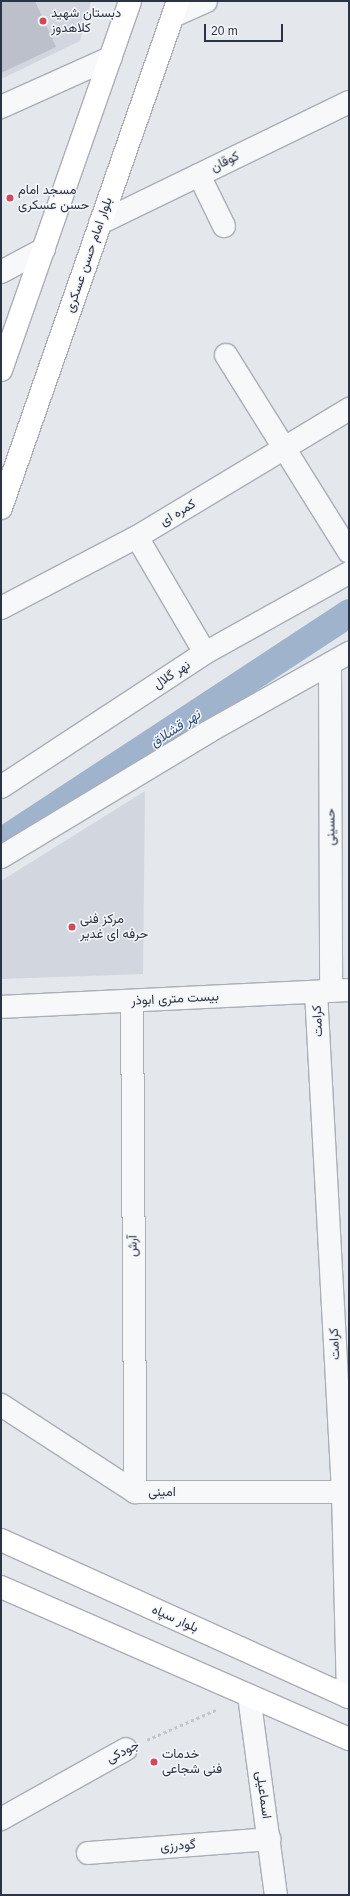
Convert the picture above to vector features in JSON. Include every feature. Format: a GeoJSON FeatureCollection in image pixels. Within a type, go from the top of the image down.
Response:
{"type":"FeatureCollection","features":[{"type":"Feature","properties":{"kind":"main road"},"geometry":{"type":"LineString","coordinates":[[1,370],[130,1]]}},
{"type":"Feature","properties":{"kind":"main road","name":"بلوار امام حسن عسکری"},"geometry":{"type":"LineString","coordinates":[[1,508],[175,9]]}},
{"type":"Feature","properties":{"kind":"main road","name":"بلوار سپاه"},"geometry":{"type":"LineString","coordinates":[[1,1540],[349,1697]]}},
{"type":"Feature","properties":{"kind":"main road"},"geometry":{"type":"LineString","coordinates":[[1,1588],[349,1739]]}},
{"type":"Feature","properties":{"kind":"street"},"geometry":{"type":"LineString","coordinates":[[175,9],[206,1]]}},
{"type":"Feature","properties":{"kind":"street"},"geometry":{"type":"LineString","coordinates":[[1,107],[110,58]]}},
{"type":"Feature","properties":{"kind":"street","name":"کوقان"},"geometry":{"type":"LineString","coordinates":[[100,223],[349,102]]}},
{"type":"Feature","properties":{"kind":"street"},"geometry":{"type":"LineString","coordinates":[[199,175],[224,226]]}},
{"type":"Feature","properties":{"kind":"street"},"geometry":{"type":"LineString","coordinates":[[1,272],[44,249]]}},
{"type":"Feature","properties":{"kind":"street"},"geometry":{"type":"LineString","coordinates":[[226,355],[349,552]]}},
{"type":"Feature","properties":{"kind":"street","name":"کمره ای"},"geometry":{"type":"LineString","coordinates":[[1,608],[137,537],[349,409]]}},
{"type":"Feature","properties":{"kind":"street"},"geometry":{"type":"LineString","coordinates":[[137,537],[205,653]]}},
{"type":"Feature","properties":{"kind":"street","name":"نهر گلال"},"geometry":{"type":"LineString","coordinates":[[1,787],[205,653],[349,573]]}},
{"type":"Feature","properties":{"kind":"street"},"geometry":{"type":"LineString","coordinates":[[1,857],[208,732],[340,658]]}},
{"type":"Feature","properties":{"kind":"street","name":"حسینی"},"geometry":{"type":"LineString","coordinates":[[332,991],[340,658]]}},
{"type":"Feature","properties":{"kind":"street","name":"بیست متری ابوذر"},"geometry":{"type":"LineString","coordinates":[[1,1007],[332,991]]}},
{"type":"Feature","properties":{"kind":"street","name":"کرامت"},"geometry":{"type":"LineString","coordinates":[[332,991],[346,1492],[349,1697]]}},
{"type":"Feature","properties":{"kind":"street","name":"آرش"},"geometry":{"type":"LineString","coordinates":[[132,1001],[135,1492]]}},
{"type":"Feature","properties":{"kind":"street","name":"امینی"},"geometry":{"type":"LineString","coordinates":[[1,1405],[135,1492],[346,1492]]}},
{"type":"Feature","properties":{"kind":"street","name":"اسماعیلی"},"geometry":{"type":"LineString","coordinates":[[250,1696],[276,1895]]}},
{"type":"Feature","properties":{"kind":"street","name":"جودکی"},"geometry":{"type":"LineString","coordinates":[[1,1819],[126,1749]]}},
{"type":"Feature","properties":{"kind":"street","name":"گودرزی"},"geometry":{"type":"LineString","coordinates":[[88,1853],[269,1840]]}},
{"type":"Feature","properties":{"kind":"path","name":"جودکی"},"geometry":{"type":"LineString","coordinates":[[126,1749],[250,1696]]}},
{"type":"Feature","properties":{"kind":"shaded area","name":"دبستان شهید کلاهدوز"},"geometry":{"type":"Polygon","coordinates":[[[1,1],[91,1],[80,41],[1,79],[1,1]]]}},
{"type":"Feature","properties":{"kind":"shaded area","name":"مرکز فنی حرفه ای غدیر"},"geometry":{"type":"Polygon","coordinates":[[[145,791],[143,974],[1,979],[1,881],[145,791]]]}},
{"type":"Feature","properties":{"kind":"building"},"geometry":{"type":"Polygon","coordinates":[[[1,1],[35,1],[56,47],[1,73],[1,1]]]}},
{"type":"Feature","properties":{"kind":"waterway","name":"نهر قشلاق"},"geometry":{"type":"LineString","coordinates":[[1,842],[349,613]]}},
{"type":"Feature","properties":{"kind":"place","name":"دبستان شهید کلاهدوز"},"geometry":{"type":"Point","coordinates":[43,21]}},
{"type":"Feature","properties":{"kind":"place","name":"مسجد امام حسن عسکری"},"geometry":{"type":"Point","coordinates":[10,198]}},
{"type":"Feature","properties":{"kind":"place","name":"مرکز فنی حرفه ای غدیر"},"geometry":{"type":"Point","coordinates":[72,927]}},
{"type":"Feature","properties":{"kind":"place","name":"خدمات فنی شجاعی"},"geometry":{"type":"Point","coordinates":[154,1762]}}]}
